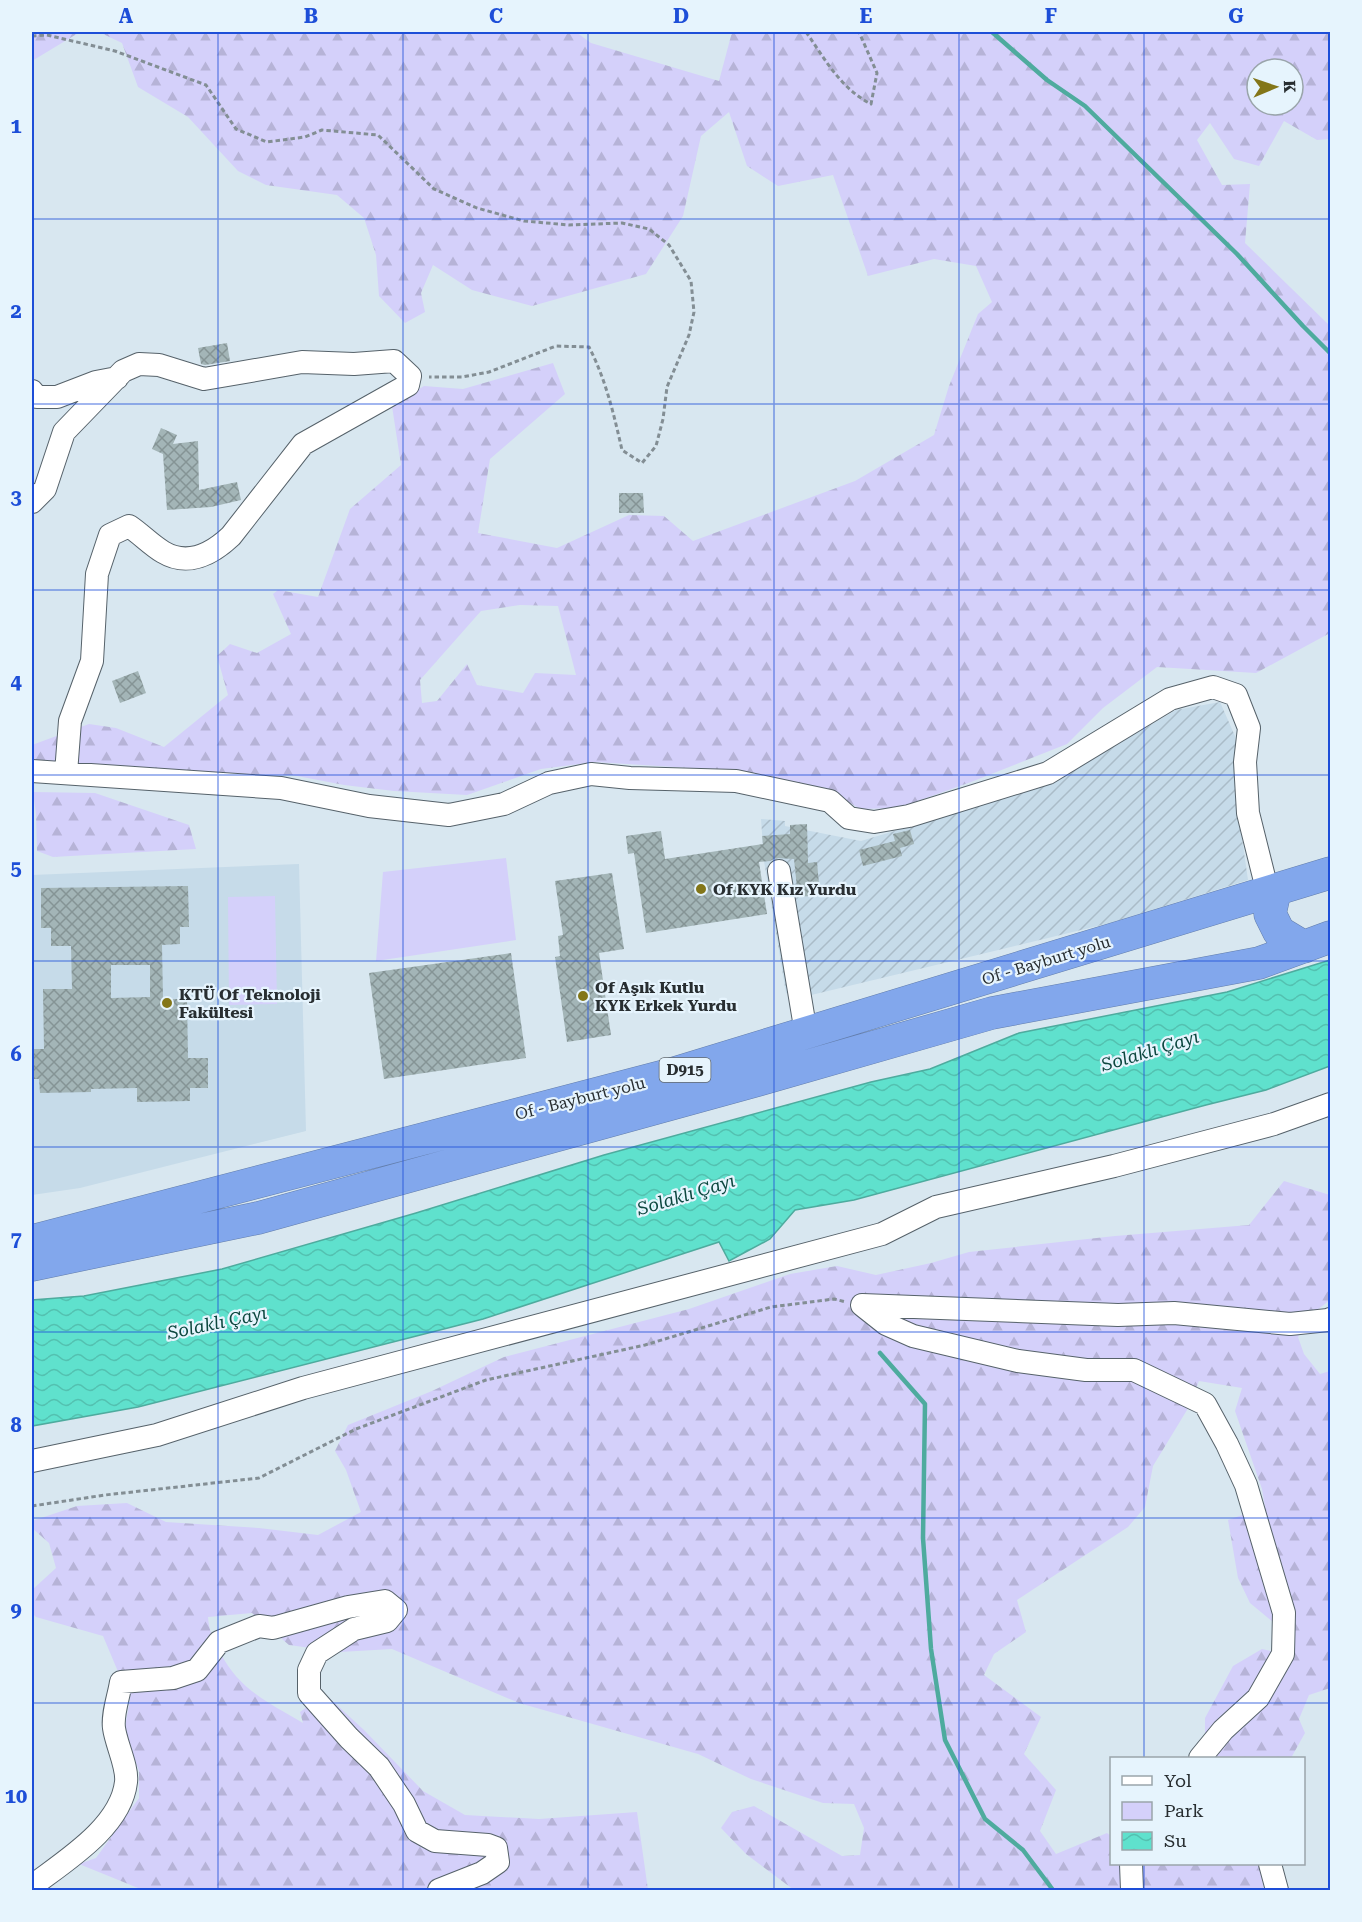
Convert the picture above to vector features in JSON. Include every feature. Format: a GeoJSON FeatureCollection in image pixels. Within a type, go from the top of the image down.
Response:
{"type":"FeatureCollection","features":[{"type":"Feature","properties":{"kind":"highway","name":"Of - Bayburt yolu"},"geometry":{"type":"LineString","coordinates":[[32,1241],[668,1075],[1329,876]]}},
{"type":"Feature","properties":{"kind":"highway"},"geometry":{"type":"LineString","coordinates":[[1272,892],[1270,914],[1280,932],[1317,942]]}},
{"type":"Feature","properties":{"kind":"highway","name":"Of - Bayburt yolu"},"geometry":{"type":"LineString","coordinates":[[32,1265],[258,1218],[992,1013],[1259,963],[1317,942]]}},
{"type":"Feature","properties":{"kind":"street"},"geometry":{"type":"LineString","coordinates":[[32,502],[45,489],[64,432],[123,370],[139,363],[159,365],[204,379],[302,362],[354,364],[394,361],[410,376],[408,385],[303,444],[231,536],[218,548],[197,558],[179,559],[162,552],[129,526],[110,535],[97,574],[92,661],[70,721],[66,773]]}},
{"type":"Feature","properties":{"kind":"street"},"geometry":{"type":"LineString","coordinates":[[32,391],[37,397],[57,397],[96,382],[117,378]]}},
{"type":"Feature","properties":{"kind":"street"},"geometry":{"type":"LineString","coordinates":[[32,771],[281,788],[369,806],[449,814],[504,804],[549,783],[591,774],[630,778],[736,781],[830,801],[849,818],[874,822],[909,816],[1048,773],[1170,699],[1213,687],[1236,695],[1249,728],[1245,762],[1248,813],[1272,892]]}},
{"type":"Feature","properties":{"kind":"street"},"geometry":{"type":"LineString","coordinates":[[779,872],[806,1033]]}},
{"type":"Feature","properties":{"kind":"street"},"geometry":{"type":"LineString","coordinates":[[32,1461],[157,1435],[303,1388],[882,1234],[936,1207],[1114,1167],[1274,1124],[1330,1104]]}},
{"type":"Feature","properties":{"kind":"street"},"geometry":{"type":"LineString","coordinates":[[862,1305],[1118,1315],[1174,1313],[1290,1324],[1330,1318]]}},
{"type":"Feature","properties":{"kind":"street"},"geometry":{"type":"LineString","coordinates":[[862,1305],[886,1324],[913,1336],[1018,1361],[1086,1370],[1134,1370],[1205,1404],[1227,1443],[1246,1485],[1284,1613],[1282,1654],[1258,1698],[1223,1731],[1201,1757]]}},
{"type":"Feature","properties":{"kind":"street"},"geometry":{"type":"LineString","coordinates":[[32,1886],[108,1824],[120,1806],[126,1781],[114,1726],[121,1682],[173,1678],[197,1670],[219,1642],[258,1626],[273,1628],[348,1607],[385,1601],[396,1610],[387,1621],[354,1629],[317,1653],[309,1670],[309,1693],[379,1767],[404,1804],[417,1831],[435,1841],[488,1845],[496,1848],[498,1862],[482,1873],[439,1890]]}},
{"type":"Feature","properties":{"kind":"street"},"geometry":{"type":"LineString","coordinates":[[1131,1865],[1132,1890]]}},
{"type":"Feature","properties":{"kind":"street"},"geometry":{"type":"LineString","coordinates":[[1271,1865],[1277,1890]]}},
{"type":"Feature","properties":{"kind":"path"},"geometry":{"type":"LineString","coordinates":[[806,32],[837,78],[855,96],[871,104],[877,73],[859,32]]}},
{"type":"Feature","properties":{"kind":"path"},"geometry":{"type":"LineString","coordinates":[[32,36],[47,35],[115,51],[206,85],[236,129],[267,142],[305,136],[322,130],[378,135],[434,189],[477,208],[524,221],[569,225],[622,223],[649,229],[669,244],[691,281],[694,312],[689,335],[667,387],[656,446],[642,463],[622,450],[614,412],[599,366],[589,347],[556,346],[489,372],[462,377],[410,376]]}},
{"type":"Feature","properties":{"kind":"path"},"geometry":{"type":"LineString","coordinates":[[32,1506],[105,1495],[259,1478],[356,1429],[486,1380],[645,1345],[771,1307],[834,1299],[862,1305]]}},
{"type":"Feature","properties":{"kind":"shaded area"},"geometry":{"type":"Polygon","coordinates":[[[1220,702],[1235,736],[1239,817],[1248,880],[1110,923],[803,997],[786,993],[764,861],[761,819],[785,821],[785,826],[861,841],[1051,784],[1176,710],[1220,702]]]}},
{"type":"Feature","properties":{"kind":"shaded area","name":"KTÜ Of Teknoloji Fakültesi"},"geometry":{"type":"Polygon","coordinates":[[[299,864],[306,1131],[80,1188],[32,1195],[32,875],[299,864]]]}},
{"type":"Feature","properties":{"kind":"green space"},"geometry":{"type":"Polygon","coordinates":[[[32,32],[80,32],[32,61],[32,32]]]}},
{"type":"Feature","properties":{"kind":"green space"},"geometry":{"type":"Polygon","coordinates":[[[99,32],[576,32],[591,43],[719,81],[732,32],[1330,32],[1330,139],[1317,140],[1284,121],[1259,166],[1234,159],[1210,123],[1197,140],[1222,185],[1250,184],[1245,243],[1330,326],[1330,633],[1256,673],[1157,667],[1103,708],[1067,744],[898,808],[860,809],[826,788],[722,770],[595,762],[541,769],[467,795],[394,791],[344,785],[292,775],[213,774],[32,762],[32,745],[89,724],[116,728],[164,747],[228,695],[217,656],[230,644],[257,653],[291,634],[273,594],[278,590],[318,597],[350,509],[401,465],[392,406],[424,386],[463,389],[553,363],[565,394],[490,459],[478,533],[557,548],[629,515],[664,516],[693,541],[855,481],[934,435],[949,386],[978,314],[992,302],[976,266],[934,259],[868,276],[833,175],[778,186],[747,166],[729,112],[701,136],[683,216],[646,274],[532,306],[472,290],[433,265],[421,293],[425,312],[405,323],[379,296],[376,255],[364,218],[337,195],[266,185],[238,171],[188,117],[138,87],[122,43],[99,32]],[[520,605],[481,611],[420,680],[422,703],[437,701],[467,664],[477,685],[523,693],[535,673],[576,675],[558,606],[520,605]]]}},
{"type":"Feature","properties":{"kind":"green space"},"geometry":{"type":"Polygon","coordinates":[[[33,792],[95,793],[189,825],[196,849],[53,857],[37,851],[33,792]]]}},
{"type":"Feature","properties":{"kind":"green space"},"geometry":{"type":"Polygon","coordinates":[[[506,858],[516,940],[376,961],[383,872],[506,858]]]}},
{"type":"Feature","properties":{"kind":"green space"},"geometry":{"type":"Polygon","coordinates":[[[275,896],[277,1004],[229,1005],[228,897],[275,896]]]}},
{"type":"Feature","properties":{"kind":"green space"},"geometry":{"type":"Polygon","coordinates":[[[1284,1181],[1330,1195],[1330,1300],[1317,1310],[1298,1337],[1304,1354],[1320,1374],[1330,1371],[1330,1688],[1309,1695],[1299,1719],[1305,1733],[1292,1757],[1205,1757],[1205,1718],[1233,1666],[1262,1649],[1289,1655],[1290,1636],[1250,1603],[1238,1578],[1228,1520],[1265,1507],[1262,1489],[1235,1411],[1242,1388],[1199,1381],[1187,1410],[1153,1466],[1145,1507],[1128,1527],[1017,1600],[1026,1632],[994,1654],[984,1675],[1041,1717],[1024,1754],[1056,1790],[1040,1831],[1056,1854],[1107,1833],[1110,1835],[1110,1865],[1259,1865],[1264,1890],[794,1890],[746,1854],[721,1828],[732,1812],[754,1806],[842,1856],[860,1855],[864,1828],[854,1804],[823,1803],[751,1779],[698,1754],[519,1703],[392,1649],[340,1652],[289,1645],[252,1613],[208,1617],[213,1639],[228,1665],[245,1686],[255,1694],[303,1723],[300,1712],[325,1694],[364,1730],[423,1791],[465,1815],[539,1819],[637,1812],[648,1890],[143,1890],[79,1864],[96,1858],[139,1798],[139,1771],[124,1731],[130,1700],[103,1636],[36,1617],[32,1613],[32,1590],[56,1568],[49,1543],[32,1528],[32,1521],[77,1506],[127,1503],[166,1522],[259,1528],[318,1535],[361,1512],[346,1470],[335,1451],[348,1425],[432,1391],[504,1357],[689,1309],[790,1274],[837,1266],[876,1275],[969,1252],[1115,1236],[1249,1225],[1284,1181]]]}},
{"type":"Feature","properties":{"kind":"water","name":"Solaklı Çayı"},"geometry":{"type":"Polygon","coordinates":[[[1330,960],[1330,1066],[1266,1090],[854,1200],[795,1210],[770,1239],[729,1261],[719,1242],[483,1319],[138,1407],[32,1426],[32,1300],[84,1296],[222,1269],[416,1213],[604,1155],[871,1082],[930,1069],[1019,1033],[1227,992],[1330,960]]]}},
{"type":"Feature","properties":{"kind":"building"},"geometry":{"type":"Polygon","coordinates":[[[227,343],[230,361],[201,364],[198,348],[227,343]]]}},
{"type":"Feature","properties":{"kind":"building"},"geometry":{"type":"Polygon","coordinates":[[[161,428],[177,435],[173,444],[198,441],[199,490],[237,482],[241,500],[211,507],[167,510],[163,454],[152,449],[161,428]]]}},
{"type":"Feature","properties":{"kind":"building"},"geometry":{"type":"Polygon","coordinates":[[[619,493],[643,493],[644,513],[619,513],[619,493]]]}},
{"type":"Feature","properties":{"kind":"building"},"geometry":{"type":"Polygon","coordinates":[[[138,671],[146,693],[120,703],[112,681],[138,671]]]}},
{"type":"Feature","properties":{"kind":"building","name":"Of KYK Kız Yurdu"},"geometry":{"type":"Polygon","coordinates":[[[807,824],[808,863],[817,862],[820,895],[798,897],[794,859],[776,858],[759,862],[767,914],[646,933],[634,853],[628,854],[626,836],[661,831],[665,859],[763,844],[762,836],[790,834],[790,825],[807,824]]]}},
{"type":"Feature","properties":{"kind":"building"},"geometry":{"type":"Polygon","coordinates":[[[910,830],[914,844],[900,848],[902,856],[863,866],[859,850],[895,841],[893,834],[910,830]]]}},
{"type":"Feature","properties":{"kind":"building","name":"Of Aşık Kutlu KYK Erkek Yurdu"},"geometry":{"type":"Polygon","coordinates":[[[612,873],[624,949],[599,953],[611,1035],[567,1042],[555,957],[560,956],[558,936],[563,935],[555,881],[612,873]]]}},
{"type":"Feature","properties":{"kind":"building"},"geometry":{"type":"Polygon","coordinates":[[[188,886],[189,927],[180,927],[180,944],[162,945],[163,999],[187,999],[188,1058],[208,1058],[208,1088],[190,1088],[190,1101],[137,1102],[137,1088],[40,1093],[39,1079],[32,1079],[32,1049],[44,1049],[43,989],[72,989],[71,946],[51,946],[51,928],[41,928],[41,888],[188,886]],[[111,965],[111,998],[150,997],[150,965],[111,965]]]}},
{"type":"Feature","properties":{"kind":"building"},"geometry":{"type":"Polygon","coordinates":[[[511,953],[526,1058],[384,1079],[369,973],[511,953]]]}},
{"type":"Feature","properties":{"kind":"waterway"},"geometry":{"type":"LineString","coordinates":[[992,32],[1047,80],[1085,106],[1237,254],[1330,353]]}},
{"type":"Feature","properties":{"kind":"waterway"},"geometry":{"type":"LineString","coordinates":[[880,1353],[925,1404],[923,1538],[931,1649],[945,1740],[985,1819],[1023,1850],[1053,1890]]}},
{"type":"Feature","properties":{"kind":"place","name":"Of KYK Kız Yurdu"},"geometry":{"type":"Point","coordinates":[701,889]}},
{"type":"Feature","properties":{"kind":"place","name":"Of Aşık Kutlu KYK Erkek Yurdu"},"geometry":{"type":"Point","coordinates":[583,996]}},
{"type":"Feature","properties":{"kind":"place","name":"KTÜ Of Teknoloji Fakültesi"},"geometry":{"type":"Point","coordinates":[167,1003]}}]}
